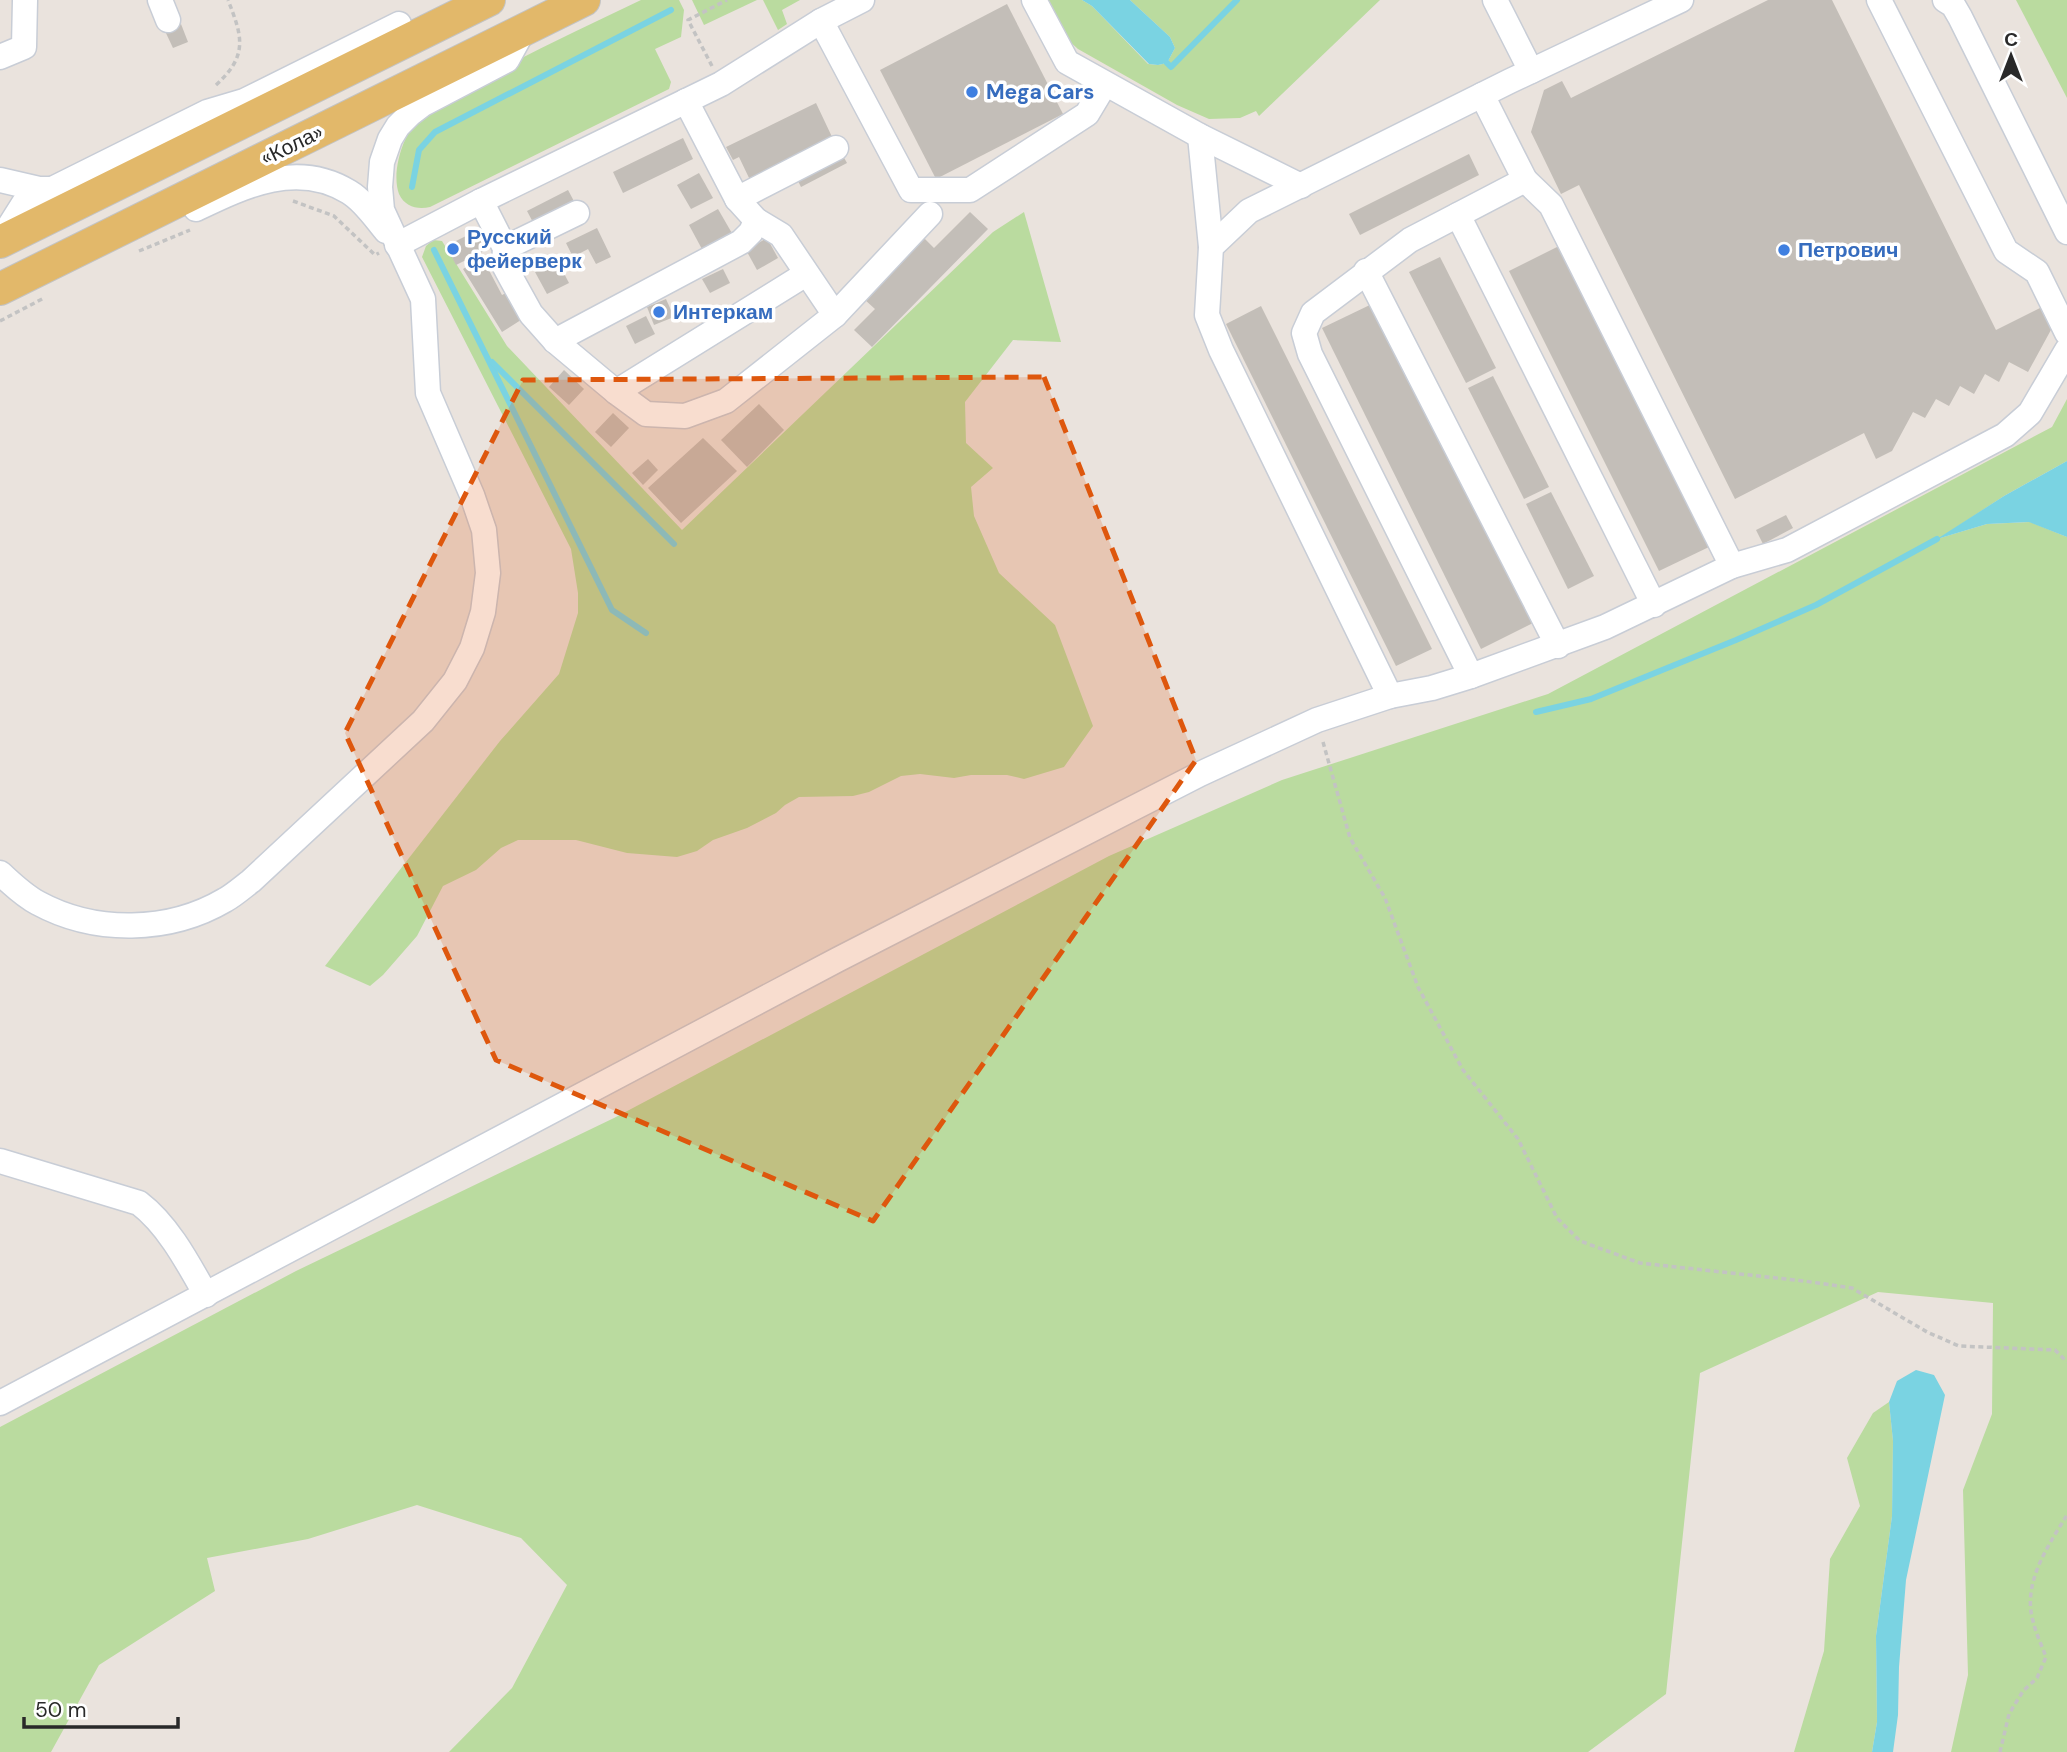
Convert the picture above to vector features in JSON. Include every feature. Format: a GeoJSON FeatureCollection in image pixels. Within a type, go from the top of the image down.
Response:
{"type":"FeatureCollection","features":[{"type":"Feature","properties":{"kind":"main road","name":"«Кола»"},"geometry":{"type":"LineString","coordinates":[[0,242],[489,0]]}},
{"type":"Feature","properties":{"kind":"main road","name":"«Кола»"},"geometry":{"type":"LineString","coordinates":[[0,289],[584,0]]}},
{"type":"Feature","properties":{"kind":"street"},"geometry":{"type":"LineString","coordinates":[[0,57],[24,47],[25,0]]}},
{"type":"Feature","properties":{"kind":"street"},"geometry":{"type":"LineString","coordinates":[[397,245],[721,83],[821,21],[862,0]]}},
{"type":"Feature","properties":{"kind":"street"},"geometry":{"type":"LineString","coordinates":[[1034,0],[1067,62],[1200,136],[1301,186]]}},
{"type":"Feature","properties":{"kind":"street"},"geometry":{"type":"LineString","coordinates":[[1495,0],[1531,71]]}},
{"type":"Feature","properties":{"kind":"street"},"geometry":{"type":"LineString","coordinates":[[1211,247],[1249,211],[1681,0]]}},
{"type":"Feature","properties":{"kind":"street"},"geometry":{"type":"LineString","coordinates":[[1879,0],[2006,251],[2037,272],[2067,332]]}},
{"type":"Feature","properties":{"kind":"street"},"geometry":{"type":"LineString","coordinates":[[1945,0],[1953,5],[1960,17],[2067,232]]}},
{"type":"Feature","properties":{"kind":"street"},"geometry":{"type":"LineString","coordinates":[[821,21],[911,190],[970,190],[1087,114],[1105,83]]}},
{"type":"Feature","properties":{"kind":"street"},"geometry":{"type":"LineString","coordinates":[[0,242],[24,203],[206,111],[244,101],[399,24]]}},
{"type":"Feature","properties":{"kind":"street"},"geometry":{"type":"LineString","coordinates":[[0,873],[36,903],[76,920],[125,927],[164,922],[225,901],[251,881],[424,721],[455,681],[472,648],[483,612],[488,573],[484,530],[472,495],[428,393],[423,299],[382,210],[382,162],[398,126],[423,104],[507,60],[523,31]]}},
{"type":"Feature","properties":{"kind":"street"},"geometry":{"type":"LineString","coordinates":[[1482,95],[1525,180],[1551,205],[1732,566]]}},
{"type":"Feature","properties":{"kind":"street"},"geometry":{"type":"LineString","coordinates":[[686,101],[737,199],[756,220],[781,235],[835,315]]}},
{"type":"Feature","properties":{"kind":"street"},"geometry":{"type":"LineString","coordinates":[[1200,136],[1211,247],[1208,315],[1221,350],[1390,696]]}},
{"type":"Feature","properties":{"kind":"street"},"geometry":{"type":"LineString","coordinates":[[737,199],[836,148]]}},
{"type":"Feature","properties":{"kind":"street"},"geometry":{"type":"LineString","coordinates":[[101,240],[128,240],[252,183],[292,178],[331,183],[351,193],[397,245]]}},
{"type":"Feature","properties":{"kind":"street"},"geometry":{"type":"LineString","coordinates":[[0,180],[51,189]]}},
{"type":"Feature","properties":{"kind":"street"},"geometry":{"type":"LineString","coordinates":[[1471,676],[1310,354],[1304,333],[1313,313],[1410,240],[1525,180]]}},
{"type":"Feature","properties":{"kind":"street"},"geometry":{"type":"LineString","coordinates":[[481,201],[505,248],[504,265],[531,314],[555,341],[646,414],[685,416],[726,401],[835,315],[930,214]]}},
{"type":"Feature","properties":{"kind":"street"},"geometry":{"type":"LineString","coordinates":[[505,248],[577,213]]}},
{"type":"Feature","properties":{"kind":"street"},"geometry":{"type":"LineString","coordinates":[[1458,215],[1654,604]]}},
{"type":"Feature","properties":{"kind":"street"},"geometry":{"type":"LineString","coordinates":[[555,341],[741,242],[751,232],[756,220]]}},
{"type":"Feature","properties":{"kind":"street"},"geometry":{"type":"LineString","coordinates":[[1366,271],[1558,646]]}},
{"type":"Feature","properties":{"kind":"street"},"geometry":{"type":"LineString","coordinates":[[616,392],[806,274]]}},
{"type":"Feature","properties":{"kind":"street"},"geometry":{"type":"LineString","coordinates":[[0,1404],[837,960],[1200,774],[1317,720],[1390,696],[1432,688],[1558,646],[1732,566],[1787,550],[2005,435],[2030,413],[2067,350]]}},
{"type":"Feature","properties":{"kind":"street"},"geometry":{"type":"LineString","coordinates":[[0,1161],[139,1203],[152,1213],[206,1295]]}},
{"type":"Feature","properties":{"kind":"path"},"geometry":{"type":"LineString","coordinates":[[228,0],[240,29],[240,43]]}},
{"type":"Feature","properties":{"kind":"path"},"geometry":{"type":"LineString","coordinates":[[721,83],[688,20],[727,0]]}},
{"type":"Feature","properties":{"kind":"path"},"geometry":{"type":"LineString","coordinates":[[282,201],[293,201],[334,216],[375,255],[397,245]]}},
{"type":"Feature","properties":{"kind":"path"},"geometry":{"type":"LineString","coordinates":[[129,256],[200,225]]}},
{"type":"Feature","properties":{"kind":"path"},"geometry":{"type":"LineString","coordinates":[[0,321],[47,297]]}},
{"type":"Feature","properties":{"kind":"path"},"geometry":{"type":"LineString","coordinates":[[1317,720],[1350,838],[1385,898],[1418,987],[1463,1070],[1518,1139],[1558,1218],[1580,1241],[1640,1263],[1804,1280],[1852,1288],[1927,1332],[1959,1346],[2055,1350],[2067,1362]]}},
{"type":"Feature","properties":{"kind":"path"},"geometry":{"type":"LineString","coordinates":[[2000,1752],[2010,1714],[2023,1691],[2037,1678],[2046,1657],[2032,1619],[2032,1587],[2043,1555],[2067,1515]]}},
{"type":"Feature","properties":{"kind":"highlighted area"},"geometry":{"type":"Polygon","coordinates":[[[1044,377],[1196,760],[873,1221],[496,1060],[345,733],[523,380],[1044,377]]]}},
{"type":"Feature","properties":{"kind":"green space"},"geometry":{"type":"Polygon","coordinates":[[[641,0],[679,0],[684,10],[681,37],[655,49],[671,82],[669,89],[430,207],[421,208],[405,202],[399,194],[397,184],[398,161],[406,138],[425,111],[514,62],[641,0]]]}},
{"type":"Feature","properties":{"kind":"green space"},"geometry":{"type":"Polygon","coordinates":[[[692,0],[757,0],[704,25],[692,0]]]}},
{"type":"Feature","properties":{"kind":"green space"},"geometry":{"type":"Polygon","coordinates":[[[763,0],[800,0],[782,10],[787,24],[778,30],[763,0]]]}},
{"type":"Feature","properties":{"kind":"green space"},"geometry":{"type":"Polygon","coordinates":[[[1048,0],[1082,0],[1092,6],[1148,64],[1158,65],[1167,63],[1175,48],[1170,37],[1130,0],[1380,0],[1259,116],[1256,111],[1240,118],[1209,119],[1177,105],[1078,49],[1068,40],[1048,0]]]}},
{"type":"Feature","properties":{"kind":"green space"},"geometry":{"type":"Polygon","coordinates":[[[2016,0],[2067,0],[2067,98],[2016,0]]]}},
{"type":"Feature","properties":{"kind":"green space"},"geometry":{"type":"Polygon","coordinates":[[[1024,212],[1061,342],[1013,340],[965,402],[966,443],[993,468],[971,487],[974,516],[999,573],[1055,625],[1093,726],[1064,767],[1024,779],[1007,775],[954,778],[920,774],[901,776],[869,792],[853,796],[799,797],[747,828],[713,840],[697,851],[677,857],[627,853],[576,840],[518,840],[501,848],[476,870],[443,886],[417,936],[370,986],[325,966],[500,741],[559,674],[578,613],[578,593],[571,549],[422,257],[426,246],[433,240],[442,241],[507,346],[682,530],[993,232],[1024,212]]]}},
{"type":"Feature","properties":{"kind":"green space"},"geometry":{"type":"Polygon","coordinates":[[[2067,399],[2067,461],[2004,496],[1940,538],[1987,524],[2030,522],[2067,537],[2067,1752],[1951,1752],[1968,1675],[1963,1490],[1992,1414],[1993,1303],[1878,1292],[1700,1373],[1666,1694],[1588,1752],[449,1752],[512,1688],[567,1585],[521,1538],[417,1505],[308,1539],[207,1558],[215,1591],[99,1665],[51,1752],[0,1752],[0,1427],[296,1271],[614,1118],[1109,856],[1282,780],[1548,694],[2052,427],[2067,399]]]}},
{"type":"Feature","properties":{"kind":"green space"},"geometry":{"type":"Polygon","coordinates":[[[1889,1402],[1893,1441],[1892,1516],[1876,1636],[1877,1722],[1872,1752],[1794,1752],[1824,1651],[1830,1559],[1860,1506],[1847,1458],[1873,1413],[1889,1402]]]}},
{"type":"Feature","properties":{"kind":"water"},"geometry":{"type":"Polygon","coordinates":[[[1082,0],[1130,0],[1170,37],[1175,48],[1167,63],[1149,64],[1092,6],[1082,0]]]}},
{"type":"Feature","properties":{"kind":"water"},"geometry":{"type":"Polygon","coordinates":[[[2067,461],[2067,537],[2029,522],[1987,524],[1937,539],[2004,496],[2067,461]]]}},
{"type":"Feature","properties":{"kind":"water"},"geometry":{"type":"Polygon","coordinates":[[[1916,1370],[1934,1375],[1945,1395],[1906,1580],[1898,1715],[1893,1752],[1872,1752],[1877,1722],[1876,1636],[1892,1516],[1893,1441],[1889,1402],[1897,1381],[1916,1370]]]}},
{"type":"Feature","properties":{"kind":"building","name":"Петрович"},"geometry":{"type":"Polygon","coordinates":[[[1768,0],[1832,0],[1996,330],[2042,307],[2052,328],[2028,372],[2009,362],[1999,382],[1985,374],[1974,394],[1960,386],[1949,406],[1936,399],[1925,418],[1913,412],[1892,451],[1876,459],[1864,433],[1735,499],[1579,185],[1561,194],[1531,132],[1544,90],[1562,81],[1571,98],[1768,0]]]}},
{"type":"Feature","properties":{"kind":"building","name":"Mega Cars"},"geometry":{"type":"Polygon","coordinates":[[[1007,4],[1063,114],[936,179],[880,70],[1007,4]]]}},
{"type":"Feature","properties":{"kind":"building"},"geometry":{"type":"Polygon","coordinates":[[[181,24],[188,42],[173,48],[165,31],[181,24]]]}},
{"type":"Feature","properties":{"kind":"building"},"geometry":{"type":"Polygon","coordinates":[[[816,103],[833,139],[750,180],[739,157],[733,160],[726,147],[816,103]]]}},
{"type":"Feature","properties":{"kind":"building"},"geometry":{"type":"Polygon","coordinates":[[[683,138],[693,159],[623,193],[613,172],[683,138]]]}},
{"type":"Feature","properties":{"kind":"building"},"geometry":{"type":"Polygon","coordinates":[[[842,154],[847,163],[801,187],[796,177],[842,154]]]}},
{"type":"Feature","properties":{"kind":"building"},"geometry":{"type":"Polygon","coordinates":[[[1469,154],[1479,175],[1360,235],[1349,214],[1469,154]]]}},
{"type":"Feature","properties":{"kind":"building"},"geometry":{"type":"Polygon","coordinates":[[[699,173],[713,198],[691,209],[677,185],[699,173]]]}},
{"type":"Feature","properties":{"kind":"building"},"geometry":{"type":"Polygon","coordinates":[[[568,190],[576,205],[535,226],[527,211],[568,190]]]}},
{"type":"Feature","properties":{"kind":"building"},"geometry":{"type":"Polygon","coordinates":[[[718,209],[733,235],[703,251],[689,225],[718,209]]]}},
{"type":"Feature","properties":{"kind":"building"},"geometry":{"type":"Polygon","coordinates":[[[970,212],[988,229],[872,347],[854,330],[875,309],[864,299],[924,238],[934,248],[970,212]]]}},
{"type":"Feature","properties":{"kind":"building"},"geometry":{"type":"Polygon","coordinates":[[[482,228],[492,247],[456,265],[446,246],[482,228]]]}},
{"type":"Feature","properties":{"kind":"building"},"geometry":{"type":"Polygon","coordinates":[[[597,228],[611,257],[596,264],[588,249],[573,257],[566,243],[597,228]]]}},
{"type":"Feature","properties":{"kind":"building"},"geometry":{"type":"Polygon","coordinates":[[[767,238],[778,258],[757,270],[746,250],[767,238]]]}},
{"type":"Feature","properties":{"kind":"building"},"geometry":{"type":"Polygon","coordinates":[[[1559,246],[1709,547],[1659,571],[1509,271],[1559,246]]]}},
{"type":"Feature","properties":{"kind":"building"},"geometry":{"type":"Polygon","coordinates":[[[482,257],[502,295],[508,292],[524,318],[502,332],[463,269],[482,257]]]}},
{"type":"Feature","properties":{"kind":"building"},"geometry":{"type":"Polygon","coordinates":[[[1440,257],[1496,368],[1466,383],[1409,272],[1440,257]]]}},
{"type":"Feature","properties":{"kind":"building"},"geometry":{"type":"Polygon","coordinates":[[[557,260],[569,283],[547,294],[535,272],[557,260]]]}},
{"type":"Feature","properties":{"kind":"building"},"geometry":{"type":"Polygon","coordinates":[[[723,269],[730,283],[710,293],[702,279],[723,269]]]}},
{"type":"Feature","properties":{"kind":"building"},"geometry":{"type":"Polygon","coordinates":[[[666,299],[674,317],[654,325],[647,307],[666,299]]]}},
{"type":"Feature","properties":{"kind":"building"},"geometry":{"type":"Polygon","coordinates":[[[1374,303],[1533,623],[1481,649],[1322,328],[1374,303]]]}},
{"type":"Feature","properties":{"kind":"building"},"geometry":{"type":"Polygon","coordinates":[[[1261,306],[1432,649],[1396,666],[1226,324],[1261,306]]]}},
{"type":"Feature","properties":{"kind":"building"},"geometry":{"type":"Polygon","coordinates":[[[646,316],[655,334],[635,344],[626,326],[646,316]]]}},
{"type":"Feature","properties":{"kind":"building"},"geometry":{"type":"Polygon","coordinates":[[[564,370],[584,389],[569,405],[549,387],[564,370]]]}},
{"type":"Feature","properties":{"kind":"building"},"geometry":{"type":"Polygon","coordinates":[[[1493,376],[1549,487],[1524,499],[1468,388],[1493,376]]]}},
{"type":"Feature","properties":{"kind":"building"},"geometry":{"type":"Polygon","coordinates":[[[759,404],[784,430],[747,467],[721,440],[759,404]]]}},
{"type":"Feature","properties":{"kind":"building"},"geometry":{"type":"Polygon","coordinates":[[[613,413],[629,428],[611,447],[595,432],[613,413]]]}},
{"type":"Feature","properties":{"kind":"building"},"geometry":{"type":"Polygon","coordinates":[[[703,438],[737,471],[681,523],[648,488],[703,438]]]}},
{"type":"Feature","properties":{"kind":"building"},"geometry":{"type":"Polygon","coordinates":[[[648,459],[658,470],[643,485],[632,473],[648,459]]]}},
{"type":"Feature","properties":{"kind":"building"},"geometry":{"type":"Polygon","coordinates":[[[1551,492],[1594,576],[1568,589],[1526,504],[1551,492]]]}},
{"type":"Feature","properties":{"kind":"building"},"geometry":{"type":"Polygon","coordinates":[[[1786,515],[1793,528],[1763,544],[1756,530],[1786,515]]]}},
{"type":"Feature","properties":{"kind":"waterway"},"geometry":{"type":"LineString","coordinates":[[1167,63],[1171,67],[1237,0]]}},
{"type":"Feature","properties":{"kind":"waterway"},"geometry":{"type":"LineString","coordinates":[[412,187],[419,150],[435,132],[671,10]]}},
{"type":"Feature","properties":{"kind":"waterway"},"geometry":{"type":"LineString","coordinates":[[434,250],[612,610],[646,633]]}},
{"type":"Feature","properties":{"kind":"waterway"},"geometry":{"type":"LineString","coordinates":[[492,362],[674,544]]}},
{"type":"Feature","properties":{"kind":"waterway"},"geometry":{"type":"LineString","coordinates":[[1536,712],[1591,699],[1736,640],[1816,605],[1937,539]]}},
{"type":"Feature","properties":{"kind":"place","name":"Mega Cars"},"geometry":{"type":"Point","coordinates":[972,92]}},
{"type":"Feature","properties":{"kind":"place","name":"Русский фейерверк"},"geometry":{"type":"Point","coordinates":[453,249]}},
{"type":"Feature","properties":{"kind":"place","name":"Петрович"},"geometry":{"type":"Point","coordinates":[1784,250]}},
{"type":"Feature","properties":{"kind":"place","name":"Интеркам"},"geometry":{"type":"Point","coordinates":[659,312]}}]}
